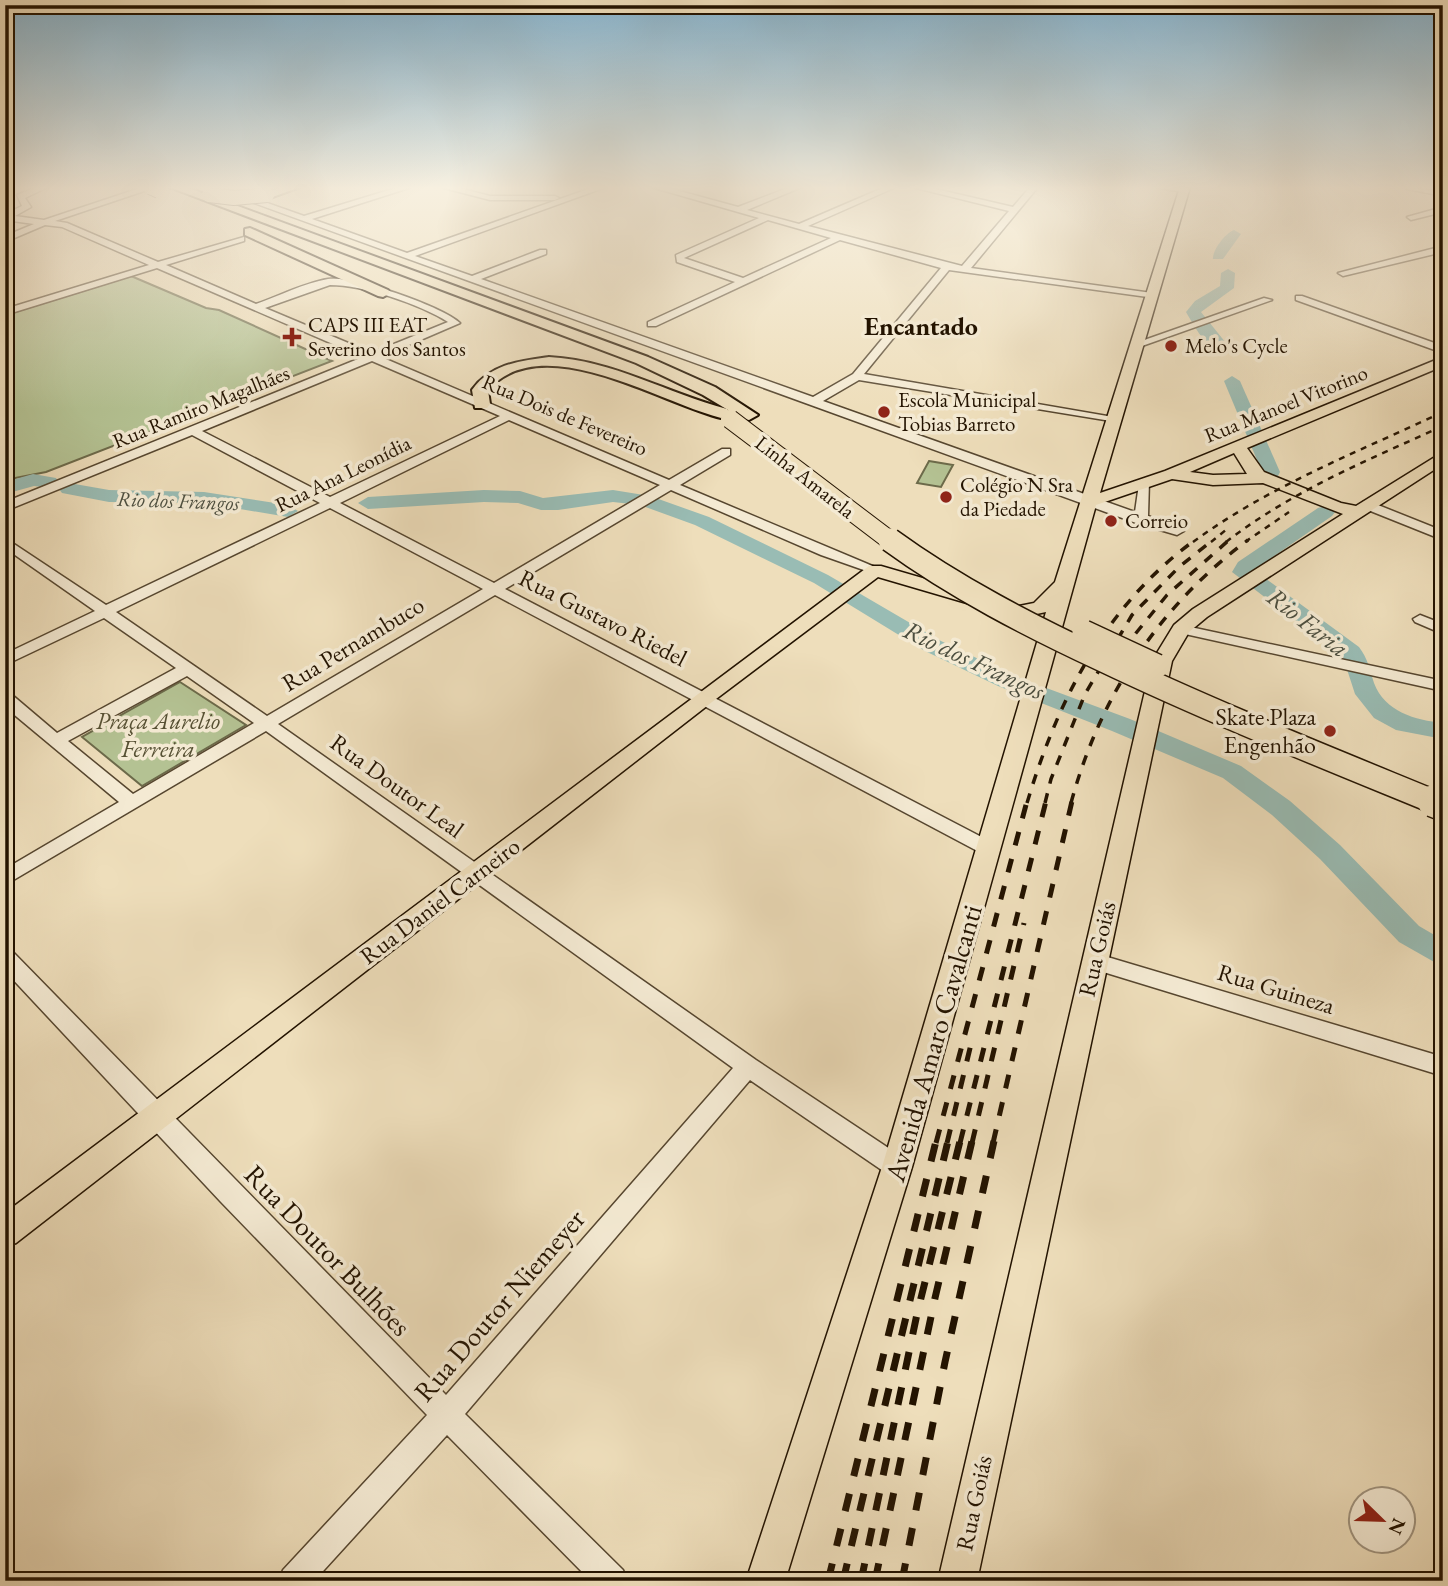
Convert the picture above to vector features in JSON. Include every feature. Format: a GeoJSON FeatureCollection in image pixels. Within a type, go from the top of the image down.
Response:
{"type":"FeatureCollection","features":[{"type":"Feature","properties":{"kind":"highway"},"geometry":{"type":"LineString","coordinates":[[313,261],[383,293]]}},
{"type":"Feature","properties":{"kind":"highway","name":"Linha Amarela"},"geometry":{"type":"LineString","coordinates":[[368,261],[613,360],[689,394],[733,416],[908,535],[1029,606],[1199,685],[1443,785]]}},
{"type":"Feature","properties":{"kind":"highway","name":"Linha Amarela"},"geometry":{"type":"LineString","coordinates":[[377,261],[653,365],[709,391],[733,416],[889,540],[955,583],[1113,667],[1443,805]]}},
{"type":"Feature","properties":{"kind":"highway"},"geometry":{"type":"LineString","coordinates":[[403,261],[528,317]]}},
{"type":"Feature","properties":{"kind":"highway"},"geometry":{"type":"LineString","coordinates":[[481,404],[480,390],[497,374],[526,364],[556,362],[606,369],[694,406],[733,416]]}},
{"type":"Feature","properties":{"kind":"main road","name":"Avenida Amaro Cavalcanti"},"geometry":{"type":"LineString","coordinates":[[765,1581],[897,1167],[1064,584],[1163,261]]}},
{"type":"Feature","properties":{"kind":"main road","name":"Rua Manoel Vitorino"},"geometry":{"type":"LineString","coordinates":[[1089,502],[1171,474],[1443,361]]}},
{"type":"Feature","properties":{"kind":"main road"},"geometry":{"type":"LineString","coordinates":[[1249,441],[1251,469],[1265,478],[1352,511]]}},
{"type":"Feature","properties":{"kind":"main road","name":"Rua Goiás"},"geometry":{"type":"LineString","coordinates":[[957,1581],[1162,661],[1181,629],[1238,587],[1352,511],[1443,457]]}},
{"type":"Feature","properties":{"kind":"main road"},"geometry":{"type":"LineString","coordinates":[[1099,470],[1145,484]]}},
{"type":"Feature","properties":{"kind":"main road"},"geometry":{"type":"LineString","coordinates":[[1171,474],[1213,480],[1265,478]]}},
{"type":"Feature","properties":{"kind":"main road","name":"Rua Daniel Carneiro"},"geometry":{"type":"LineString","coordinates":[[5,1232],[875,570]]}},
{"type":"Feature","properties":{"kind":"main road","name":"Rua Dois de Fevereiro"},"geometry":{"type":"LineString","coordinates":[[875,570],[1018,612]]}},
{"type":"Feature","properties":{"kind":"main road"},"geometry":{"type":"LineString","coordinates":[[1018,612],[1040,608],[1064,584]]}},
{"type":"Feature","properties":{"kind":"main road"},"geometry":{"type":"LineString","coordinates":[[1018,612],[1035,632],[1034,691]]}},
{"type":"Feature","properties":{"kind":"street","name":"Rua Dois de Fevereiro"},"geometry":{"type":"LineString","coordinates":[[147,261],[875,570]]}},
{"type":"Feature","properties":{"kind":"street"},"geometry":{"type":"LineString","coordinates":[[5,312],[170,261]]}},
{"type":"Feature","properties":{"kind":"street"},"geometry":{"type":"LineString","coordinates":[[420,261],[1089,502],[1177,531]]}},
{"type":"Feature","properties":{"kind":"street"},"geometry":{"type":"LineString","coordinates":[[471,280],[520,261]]}},
{"type":"Feature","properties":{"kind":"street"},"geometry":{"type":"LineString","coordinates":[[683,261],[746,282]]}},
{"type":"Feature","properties":{"kind":"street"},"geometry":{"type":"LineString","coordinates":[[652,324],[789,261]]}},
{"type":"Feature","properties":{"kind":"street"},"geometry":{"type":"LineString","coordinates":[[925,261],[963,271],[1152,296]]}},
{"type":"Feature","properties":{"kind":"street"},"geometry":{"type":"LineString","coordinates":[[963,271],[972,261]]}},
{"type":"Feature","properties":{"kind":"street"},"geometry":{"type":"LineString","coordinates":[[1343,273],[1393,261]]}},
{"type":"Feature","properties":{"kind":"street"},"geometry":{"type":"LineString","coordinates":[[814,401],[858,376],[947,267]]}},
{"type":"Feature","properties":{"kind":"street"},"geometry":{"type":"LineString","coordinates":[[257,307],[337,280],[383,293]]}},
{"type":"Feature","properties":{"kind":"street","name":"Rua Ramiro Magalhães"},"geometry":{"type":"LineString","coordinates":[[5,507],[451,327],[455,323],[451,319],[383,293]]}},
{"type":"Feature","properties":{"kind":"street"},"geometry":{"type":"LineString","coordinates":[[1299,298],[1443,350]]}},
{"type":"Feature","properties":{"kind":"street"},"geometry":{"type":"LineString","coordinates":[[1138,344],[1267,300]]}},
{"type":"Feature","properties":{"kind":"street"},"geometry":{"type":"LineString","coordinates":[[360,352],[396,349]]}},
{"type":"Feature","properties":{"kind":"street"},"geometry":{"type":"LineString","coordinates":[[858,376],[1113,420]]}},
{"type":"Feature","properties":{"kind":"street","name":"Rua Ana Leonídia"},"geometry":{"type":"LineString","coordinates":[[5,660],[509,416]]}},
{"type":"Feature","properties":{"kind":"street","name":"Rua Gustavo Riedel"},"geometry":{"type":"LineString","coordinates":[[194,430],[989,849]]}},
{"type":"Feature","properties":{"kind":"street","name":"Rua Pernambuco"},"geometry":{"type":"LineString","coordinates":[[5,878],[726,452]]}},
{"type":"Feature","properties":{"kind":"street"},"geometry":{"type":"LineString","coordinates":[[1141,520],[1145,484]]}},
{"type":"Feature","properties":{"kind":"street"},"geometry":{"type":"LineString","coordinates":[[1352,511],[1443,536]]}},
{"type":"Feature","properties":{"kind":"street","name":"Rua Doutor Leal"},"geometry":{"type":"LineString","coordinates":[[5,542],[267,724],[748,1067],[897,1167]]}},
{"type":"Feature","properties":{"kind":"street"},"geometry":{"type":"LineString","coordinates":[[1420,619],[1443,630]]}},
{"type":"Feature","properties":{"kind":"street"},"geometry":{"type":"LineString","coordinates":[[1181,629],[1443,686]]}},
{"type":"Feature","properties":{"kind":"street"},"geometry":{"type":"LineString","coordinates":[[57,740],[187,669]]}},
{"type":"Feature","properties":{"kind":"street"},"geometry":{"type":"LineString","coordinates":[[5,698],[132,803]]}},
{"type":"Feature","properties":{"kind":"street","name":"Rua Doutor Bulhões"},"geometry":{"type":"LineString","coordinates":[[5,957],[155,1118],[612,1581]]}},
{"type":"Feature","properties":{"kind":"street","name":"Rua Guineza"},"geometry":{"type":"LineString","coordinates":[[1094,961],[1443,1067]]}},
{"type":"Feature","properties":{"kind":"street","name":"Rua Doutor Niemeyer"},"geometry":{"type":"LineString","coordinates":[[294,1581],[446,1415],[748,1067]]}},
{"type":"Feature","properties":{"kind":"green space"},"geometry":{"type":"Polygon","coordinates":[[[131,276],[206,308],[219,310],[332,361],[46,472],[5,480],[5,315],[131,276]]]}},
{"type":"Feature","properties":{"kind":"green space"},"geometry":{"type":"Polygon","coordinates":[[[929,461],[953,465],[941,487],[917,483],[929,461]]]}},
{"type":"Feature","properties":{"kind":"green space","name":"Praça Aurelio Ferreira"},"geometry":{"type":"Polygon","coordinates":[[[180,682],[246,725],[142,786],[82,737],[180,682]]]}},
{"type":"Feature","properties":{"kind":"waterway","name":"Rio Faria"},"geometry":{"type":"LineString","coordinates":[[1222,348],[1202,327],[1193,312],[1200,304],[1227,288],[1228,273]]}},
{"type":"Feature","properties":{"kind":"waterway","name":"Rio Faria"},"geometry":{"type":"LineString","coordinates":[[1232,381],[1271,472]]}},
{"type":"Feature","properties":{"kind":"waterway","name":"Rio dos Frangos"},"geometry":{"type":"LineString","coordinates":[[5,488],[33,480],[49,482]]}},
{"type":"Feature","properties":{"kind":"waterway","name":"Rio dos Frangos"},"geometry":{"type":"LineString","coordinates":[[69,489],[109,496],[204,497],[288,511]]}},
{"type":"Feature","properties":{"kind":"waterway","name":"Rio dos Frangos"},"geometry":{"type":"LineString","coordinates":[[368,503],[484,496],[520,497],[541,504],[558,504],[613,496],[643,500],[702,521],[821,579],[933,646],[1006,681],[1121,725],[1232,772],[1281,808],[1330,852],[1409,934],[1443,955]]}},
{"type":"Feature","properties":{"kind":"waterway","name":"Rio Faria"},"geometry":{"type":"LineString","coordinates":[[1325,512],[1245,566],[1243,572],[1339,641],[1354,655],[1367,694],[1383,713],[1417,728],[1443,731]]}},
{"type":"Feature","properties":{"kind":"railway"},"geometry":{"type":"LineString","coordinates":[[1193,542],[1283,487],[1443,412]]}},
{"type":"Feature","properties":{"kind":"railway"},"geometry":{"type":"LineString","coordinates":[[1226,542],[1304,492],[1443,426]]}},
{"type":"Feature","properties":{"kind":"railway"},"geometry":{"type":"LineString","coordinates":[[1245,542],[1289,512]]}},
{"type":"Feature","properties":{"kind":"railway"},"geometry":{"type":"LineString","coordinates":[[1211,542],[1227,529]]}},
{"type":"Feature","properties":{"kind":"railway"},"geometry":{"type":"LineString","coordinates":[[1027,803],[1054,727],[1089,657],[1136,594],[1195,540]]}},
{"type":"Feature","properties":{"kind":"railway"},"geometry":{"type":"LineString","coordinates":[[1045,803],[1051,779],[1085,694],[1132,615],[1179,567],[1213,540]]}},
{"type":"Feature","properties":{"kind":"railway"},"geometry":{"type":"LineString","coordinates":[[1123,649],[1167,595],[1229,540]]}},
{"type":"Feature","properties":{"kind":"railway"},"geometry":{"type":"LineString","coordinates":[[1071,803],[1098,726],[1137,656],[1187,594],[1248,540]]}},
{"type":"Feature","properties":{"kind":"railway"},"geometry":{"type":"LineString","coordinates":[[936,1143],[1027,801]]}},
{"type":"Feature","properties":{"kind":"railway"},"geometry":{"type":"LineString","coordinates":[[960,1143],[1046,801]]}},
{"type":"Feature","properties":{"kind":"railway"},"geometry":{"type":"LineString","coordinates":[[993,1143],[1072,801]]}},
{"type":"Feature","properties":{"kind":"railway"},"geometry":{"type":"LineString","coordinates":[[972,1143],[1024,923]]}},
{"type":"Feature","properties":{"kind":"railway"},"geometry":{"type":"LineString","coordinates":[[947,1143],[972,1040]]}},
{"type":"Feature","properties":{"kind":"railway"},"geometry":{"type":"LineString","coordinates":[[828,1581],[936,1141]]}},
{"type":"Feature","properties":{"kind":"railway"},"geometry":{"type":"LineString","coordinates":[[843,1581],[948,1141]]}},
{"type":"Feature","properties":{"kind":"railway"},"geometry":{"type":"LineString","coordinates":[[861,1581],[917,1314],[960,1141]]}},
{"type":"Feature","properties":{"kind":"railway"},"geometry":{"type":"LineString","coordinates":[[875,1581],[935,1298],[972,1141]]}},
{"type":"Feature","properties":{"kind":"railway"},"geometry":{"type":"LineString","coordinates":[[902,1581],[945,1362],[994,1141]]}},
{"type":"Feature","properties":{"kind":"place","name":"CAPS III EAT Severino dos Santos"},"geometry":{"type":"Point","coordinates":[292,337]}},
{"type":"Feature","properties":{"kind":"place","name":"Melo's Cycle"},"geometry":{"type":"Point","coordinates":[1171,346]}},
{"type":"Feature","properties":{"kind":"place","name":"Escola Municipal Tobias Barreto"},"geometry":{"type":"Point","coordinates":[884,412]}},
{"type":"Feature","properties":{"kind":"place","name":"Colégio N Sra da Piedade"},"geometry":{"type":"Point","coordinates":[946,497]}},
{"type":"Feature","properties":{"kind":"place","name":"Correio"},"geometry":{"type":"Point","coordinates":[1111,521]}},
{"type":"Feature","properties":{"kind":"place","name":"Skate Plaza Engenhão"},"geometry":{"type":"Point","coordinates":[1330,731]}},
{"type":"Feature","properties":{"kind":"district","name":"Encantado"},"geometry":{"type":"Point","coordinates":[921,326]}}]}
